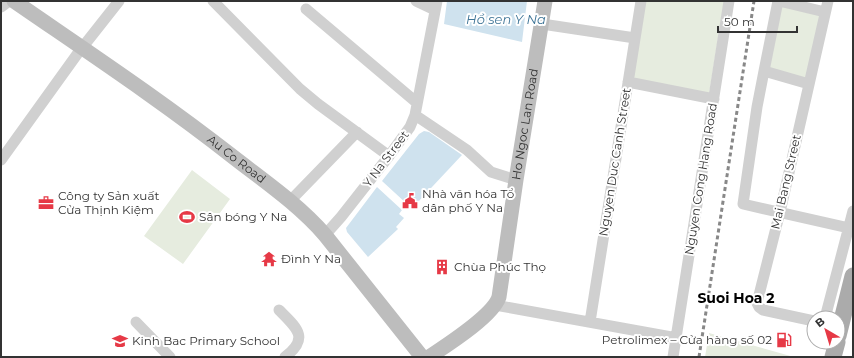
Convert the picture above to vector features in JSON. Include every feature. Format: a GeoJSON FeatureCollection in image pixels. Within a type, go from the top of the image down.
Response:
{"type":"FeatureCollection","features":[{"type":"Feature","properties":{"kind":"main road","name":"Au Co Road"},"geometry":{"type":"LineString","coordinates":[[14,1],[191,124],[290,201],[325,235],[422,357]]}},
{"type":"Feature","properties":{"kind":"main road","name":"Ho Ngoc Lan Road"},"geometry":{"type":"LineString","coordinates":[[429,357],[480,320],[495,305],[500,293],[516,180],[545,1]]}},
{"type":"Feature","properties":{"kind":"main road"},"geometry":{"type":"LineString","coordinates":[[844,310],[853,276]]}},
{"type":"Feature","properties":{"kind":"street"},"geometry":{"type":"LineString","coordinates":[[1,7],[9,1]]}},
{"type":"Feature","properties":{"kind":"street"},"geometry":{"type":"LineString","coordinates":[[1,160],[82,47],[119,1]]}},
{"type":"Feature","properties":{"kind":"street"},"geometry":{"type":"LineString","coordinates":[[213,1],[300,89],[389,156]]}},
{"type":"Feature","properties":{"kind":"street"},"geometry":{"type":"LineString","coordinates":[[416,1],[436,6]]}},
{"type":"Feature","properties":{"kind":"street","name":"Nguyen Duc Canh Street"},"geometry":{"type":"LineString","coordinates":[[590,322],[641,1]]}},
{"type":"Feature","properties":{"kind":"street","name":"Nguyen Cong Hang Road"},"geometry":{"type":"LineString","coordinates":[[673,357],[730,1]]}},
{"type":"Feature","properties":{"kind":"street"},"geometry":{"type":"LineString","coordinates":[[825,12],[779,1],[757,107],[743,204],[851,229]]}},
{"type":"Feature","properties":{"kind":"street","name":"Mai Bang Street"},"geometry":{"type":"LineString","coordinates":[[806,319],[763,310],[758,305],[757,301],[780,212],[828,1]]}},
{"type":"Feature","properties":{"kind":"street","name":"Y Na Street"},"geometry":{"type":"LineString","coordinates":[[325,235],[389,156],[410,127],[415,115],[416,102],[436,6]]}},
{"type":"Feature","properties":{"kind":"street"},"geometry":{"type":"LineString","coordinates":[[306,9],[416,102]]}},
{"type":"Feature","properties":{"kind":"street"},"geometry":{"type":"LineString","coordinates":[[542,24],[635,38]]}},
{"type":"Feature","properties":{"kind":"street"},"geometry":{"type":"LineString","coordinates":[[764,71],[809,84]]}},
{"type":"Feature","properties":{"kind":"street"},"geometry":{"type":"LineString","coordinates":[[628,82],[714,98]]}},
{"type":"Feature","properties":{"kind":"street"},"geometry":{"type":"LineString","coordinates":[[415,115],[467,150],[491,172],[516,180]]}},
{"type":"Feature","properties":{"kind":"street"},"geometry":{"type":"LineString","coordinates":[[290,201],[357,132]]}},
{"type":"Feature","properties":{"kind":"street"},"geometry":{"type":"LineString","coordinates":[[841,310],[853,211]]}},
{"type":"Feature","properties":{"kind":"street"},"geometry":{"type":"LineString","coordinates":[[495,305],[677,338]]}},
{"type":"Feature","properties":{"kind":"street"},"geometry":{"type":"LineString","coordinates":[[279,310],[299,333],[297,346],[285,357]]}},
{"type":"Feature","properties":{"kind":"street"},"geometry":{"type":"LineString","coordinates":[[136,322],[170,357]]}},
{"type":"Feature","properties":{"kind":"shaded area"},"geometry":{"type":"Polygon","coordinates":[[[643,1],[724,1],[709,94],[632,79],[643,1]]]}},
{"type":"Feature","properties":{"kind":"shaded area"},"geometry":{"type":"Polygon","coordinates":[[[780,4],[823,12],[809,79],[767,70],[780,4]]]}},
{"type":"Feature","properties":{"kind":"shaded area","name":"Sân bóng Y Na"},"geometry":{"type":"Polygon","coordinates":[[[192,170],[230,199],[183,264],[144,236],[192,170]]]}},
{"type":"Feature","properties":{"kind":"shaded area"},"geometry":{"type":"Polygon","coordinates":[[[709,333],[794,357],[705,357],[709,333]]]}},
{"type":"Feature","properties":{"kind":"water","name":"Hồ sen Y Na"},"geometry":{"type":"Polygon","coordinates":[[[447,1],[527,1],[522,42],[444,24],[447,1]]]}},
{"type":"Feature","properties":{"kind":"water"},"geometry":{"type":"Polygon","coordinates":[[[424,131],[429,132],[462,155],[417,203],[412,199],[407,204],[382,181],[419,134],[424,131]]]}},
{"type":"Feature","properties":{"kind":"water"},"geometry":{"type":"Polygon","coordinates":[[[377,187],[402,210],[399,214],[404,218],[396,227],[398,229],[368,257],[347,232],[346,228],[377,187]]]}},
{"type":"Feature","properties":{"kind":"railway"},"geometry":{"type":"LineString","coordinates":[[699,357],[754,1]]}},
{"type":"Feature","properties":{"kind":"place","name":"Nhà văn hóa Tổ dân phố Y Na"},"geometry":{"type":"Point","coordinates":[410,201]}},
{"type":"Feature","properties":{"kind":"place","name":"Công ty Sản xuất Cửa Thịnh Kiệm"},"geometry":{"type":"Point","coordinates":[46,203]}},
{"type":"Feature","properties":{"kind":"place","name":"Sân bóng Y Na"},"geometry":{"type":"Point","coordinates":[187,217]}},
{"type":"Feature","properties":{"kind":"place","name":"Đình Y Na"},"geometry":{"type":"Point","coordinates":[269,259]}},
{"type":"Feature","properties":{"kind":"place","name":"Chùa Phúc Thọ"},"geometry":{"type":"Point","coordinates":[442,267]}},
{"type":"Feature","properties":{"kind":"place","name":"Petrolimex – Cửa hàng số 02"},"geometry":{"type":"Point","coordinates":[784,340]}},
{"type":"Feature","properties":{"kind":"place","name":"Kinh Bac Primary School"},"geometry":{"type":"Point","coordinates":[120,341]}},
{"type":"Feature","properties":{"kind":"district","name":"Suoi Hoa 2"},"geometry":{"type":"Point","coordinates":[736,298]}}]}
